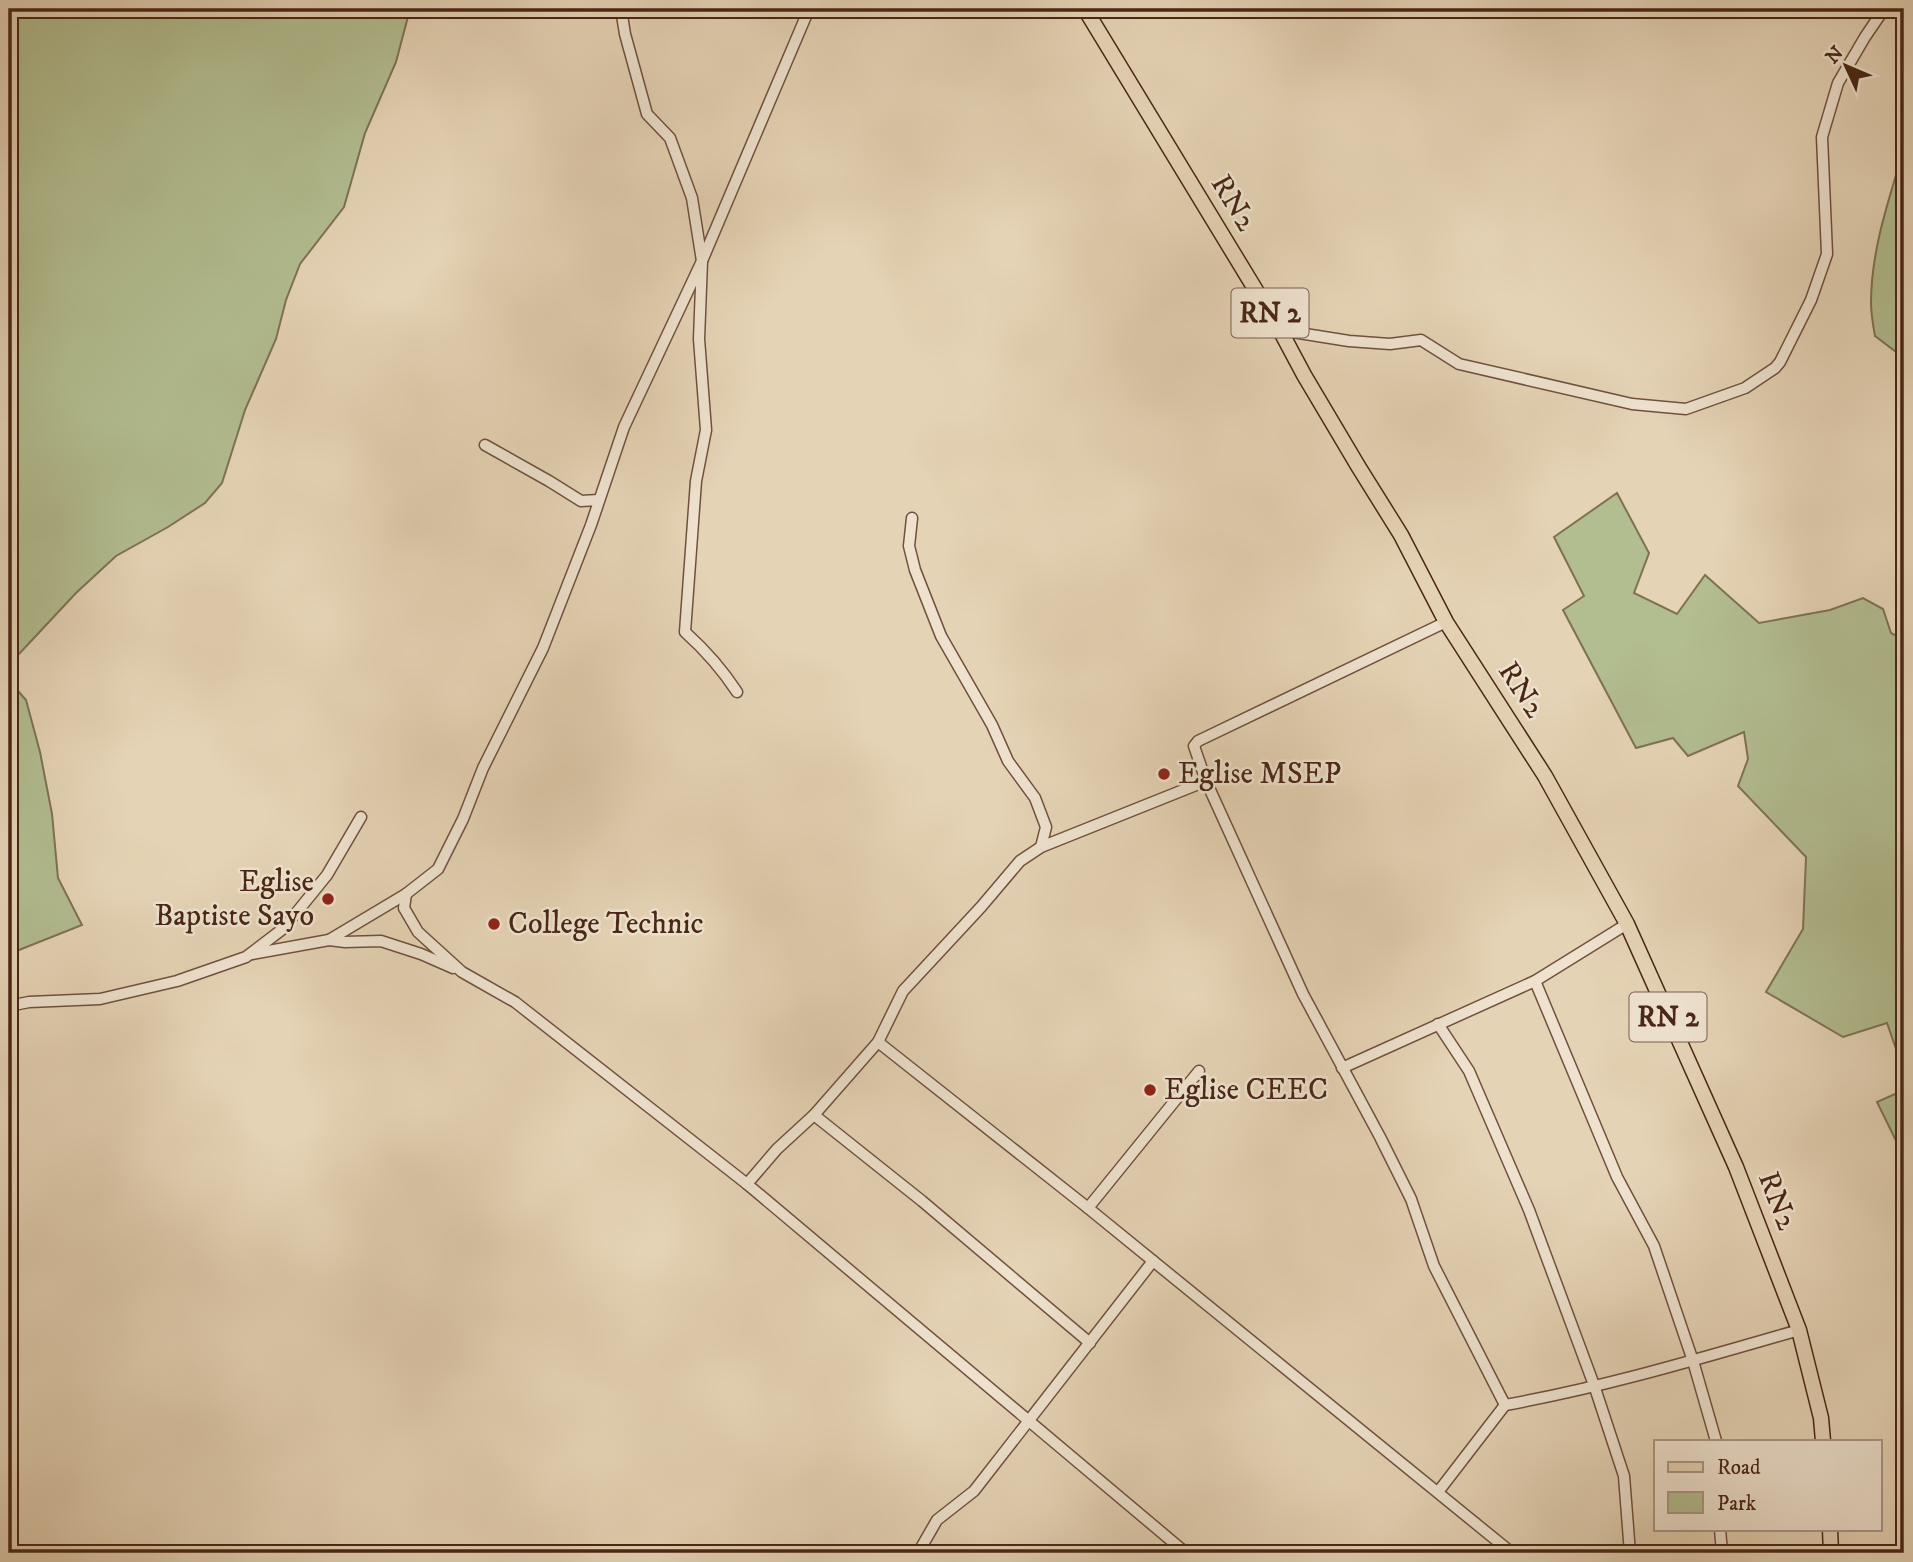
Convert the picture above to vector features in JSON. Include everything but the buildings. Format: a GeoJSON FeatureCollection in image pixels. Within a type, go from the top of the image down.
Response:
{"type":"FeatureCollection","features":[{"type":"Feature","properties":{"kind":"main road","name":"RN2"},"geometry":{"type":"LineString","coordinates":[[1085,9],[1280,330],[1357,466],[1401,535],[1446,622],[1545,776],[1627,924],[1736,1167],[1799,1329],[1821,1418],[1823,1440]]}},
{"type":"Feature","properties":{"kind":"main road"},"geometry":{"type":"LineString","coordinates":[[1830,1530],[1831,1553]]}},
{"type":"Feature","properties":{"kind":"street"},"geometry":{"type":"LineString","coordinates":[[621,9],[625,34],[647,114],[670,138],[692,198],[702,261],[699,339],[706,430],[696,481],[685,632],[705,650],[737,692]]}},
{"type":"Feature","properties":{"kind":"street"},"geometry":{"type":"LineString","coordinates":[[328,940],[406,894],[438,869],[463,819],[482,768],[543,648],[624,427],[702,261],[809,9]]}},
{"type":"Feature","properties":{"kind":"street"},"geometry":{"type":"LineString","coordinates":[[1280,330],[1349,341],[1390,344],[1421,340],[1459,364],[1632,404],[1686,409],[1745,388],[1780,362],[1811,300],[1828,249],[1822,138],[1838,83],[1884,9]]}},
{"type":"Feature","properties":{"kind":"street"},"geometry":{"type":"LineString","coordinates":[[485,445],[581,501],[599,500]]}},
{"type":"Feature","properties":{"kind":"street"},"geometry":{"type":"LineString","coordinates":[[912,518],[909,546],[941,636],[992,725],[1008,761],[1035,798],[1046,827],[1041,847]]}},
{"type":"Feature","properties":{"kind":"street"},"geometry":{"type":"LineString","coordinates":[[1446,622],[1198,741],[1194,746],[1206,781],[1303,994],[1411,1199],[1434,1266],[1505,1405]]}},
{"type":"Feature","properties":{"kind":"street"},"geometry":{"type":"LineString","coordinates":[[747,1184],[777,1149],[814,1115],[878,1042],[903,991],[1020,861],[1041,847],[1206,781]]}},
{"type":"Feature","properties":{"kind":"street"},"geometry":{"type":"LineString","coordinates":[[248,955],[293,917],[327,875],[361,817]]}},
{"type":"Feature","properties":{"kind":"street"},"geometry":{"type":"LineString","coordinates":[[406,894],[404,908],[418,932],[462,972]]}},
{"type":"Feature","properties":{"kind":"street"},"geometry":{"type":"LineString","coordinates":[[1342,1068],[1535,981],[1627,924]]}},
{"type":"Feature","properties":{"kind":"street"},"geometry":{"type":"LineString","coordinates":[[9,1006],[29,1002],[100,999],[177,981],[248,955],[328,940],[381,941],[421,954],[462,972],[514,1002],[747,1184],[1186,1553]]}},
{"type":"Feature","properties":{"kind":"street"},"geometry":{"type":"LineString","coordinates":[[1535,981],[1617,1177],[1654,1246],[1693,1361],[1716,1440]]}},
{"type":"Feature","properties":{"kind":"street"},"geometry":{"type":"LineString","coordinates":[[1438,1024],[1469,1071],[1513,1172],[1594,1385],[1624,1476],[1630,1553]]}},
{"type":"Feature","properties":{"kind":"street"},"geometry":{"type":"LineString","coordinates":[[878,1042],[1088,1208],[1512,1553]]}},
{"type":"Feature","properties":{"kind":"street"},"geometry":{"type":"LineString","coordinates":[[1088,1208],[1199,1071]]}},
{"type":"Feature","properties":{"kind":"street"},"geometry":{"type":"LineString","coordinates":[[814,1115],[922,1201],[1090,1343]]}},
{"type":"Feature","properties":{"kind":"street"},"geometry":{"type":"LineString","coordinates":[[918,1553],[937,1520],[974,1491],[1153,1261]]}},
{"type":"Feature","properties":{"kind":"street"},"geometry":{"type":"LineString","coordinates":[[1438,1492],[1505,1405],[1549,1397],[1693,1361],[1799,1329]]}},
{"type":"Feature","properties":{"kind":"street"},"geometry":{"type":"LineString","coordinates":[[1720,1530],[1722,1553]]}},
{"type":"Feature","properties":{"kind":"green space"},"geometry":{"type":"Polygon","coordinates":[[[9,9],[410,9],[396,62],[365,133],[344,207],[300,264],[286,300],[276,339],[245,410],[222,483],[205,503],[116,556],[76,593],[18,655],[11,683],[26,700],[40,752],[52,814],[58,878],[82,925],[9,954],[9,9]]]}},
{"type":"Feature","properties":{"kind":"green space"},"geometry":{"type":"Polygon","coordinates":[[[1904,149],[1904,361],[1875,336],[1871,303],[1877,244],[1904,149]]]}},
{"type":"Feature","properties":{"kind":"green space"},"geometry":{"type":"Polygon","coordinates":[[[1617,493],[1649,553],[1634,593],[1677,614],[1705,575],[1759,623],[1830,610],[1863,598],[1883,609],[1891,633],[1904,640],[1904,1072],[1887,1023],[1843,1037],[1766,992],[1803,929],[1806,857],[1738,786],[1748,759],[1744,732],[1688,756],[1673,738],[1636,748],[1563,610],[1584,596],[1554,537],[1617,493]]]}},
{"type":"Feature","properties":{"kind":"green space"},"geometry":{"type":"Polygon","coordinates":[[[1904,1090],[1904,1157],[1877,1102],[1904,1090]]]}},
{"type":"Feature","properties":{"kind":"place","name":"Eglise MSEP"},"geometry":{"type":"Point","coordinates":[1164,774]}},
{"type":"Feature","properties":{"kind":"place","name":"Eglise Baptiste Sayo"},"geometry":{"type":"Point","coordinates":[328,899]}},
{"type":"Feature","properties":{"kind":"place","name":"College Technic"},"geometry":{"type":"Point","coordinates":[494,924]}},
{"type":"Feature","properties":{"kind":"place","name":"Eglise CEEC"},"geometry":{"type":"Point","coordinates":[1150,1090]}}]}
